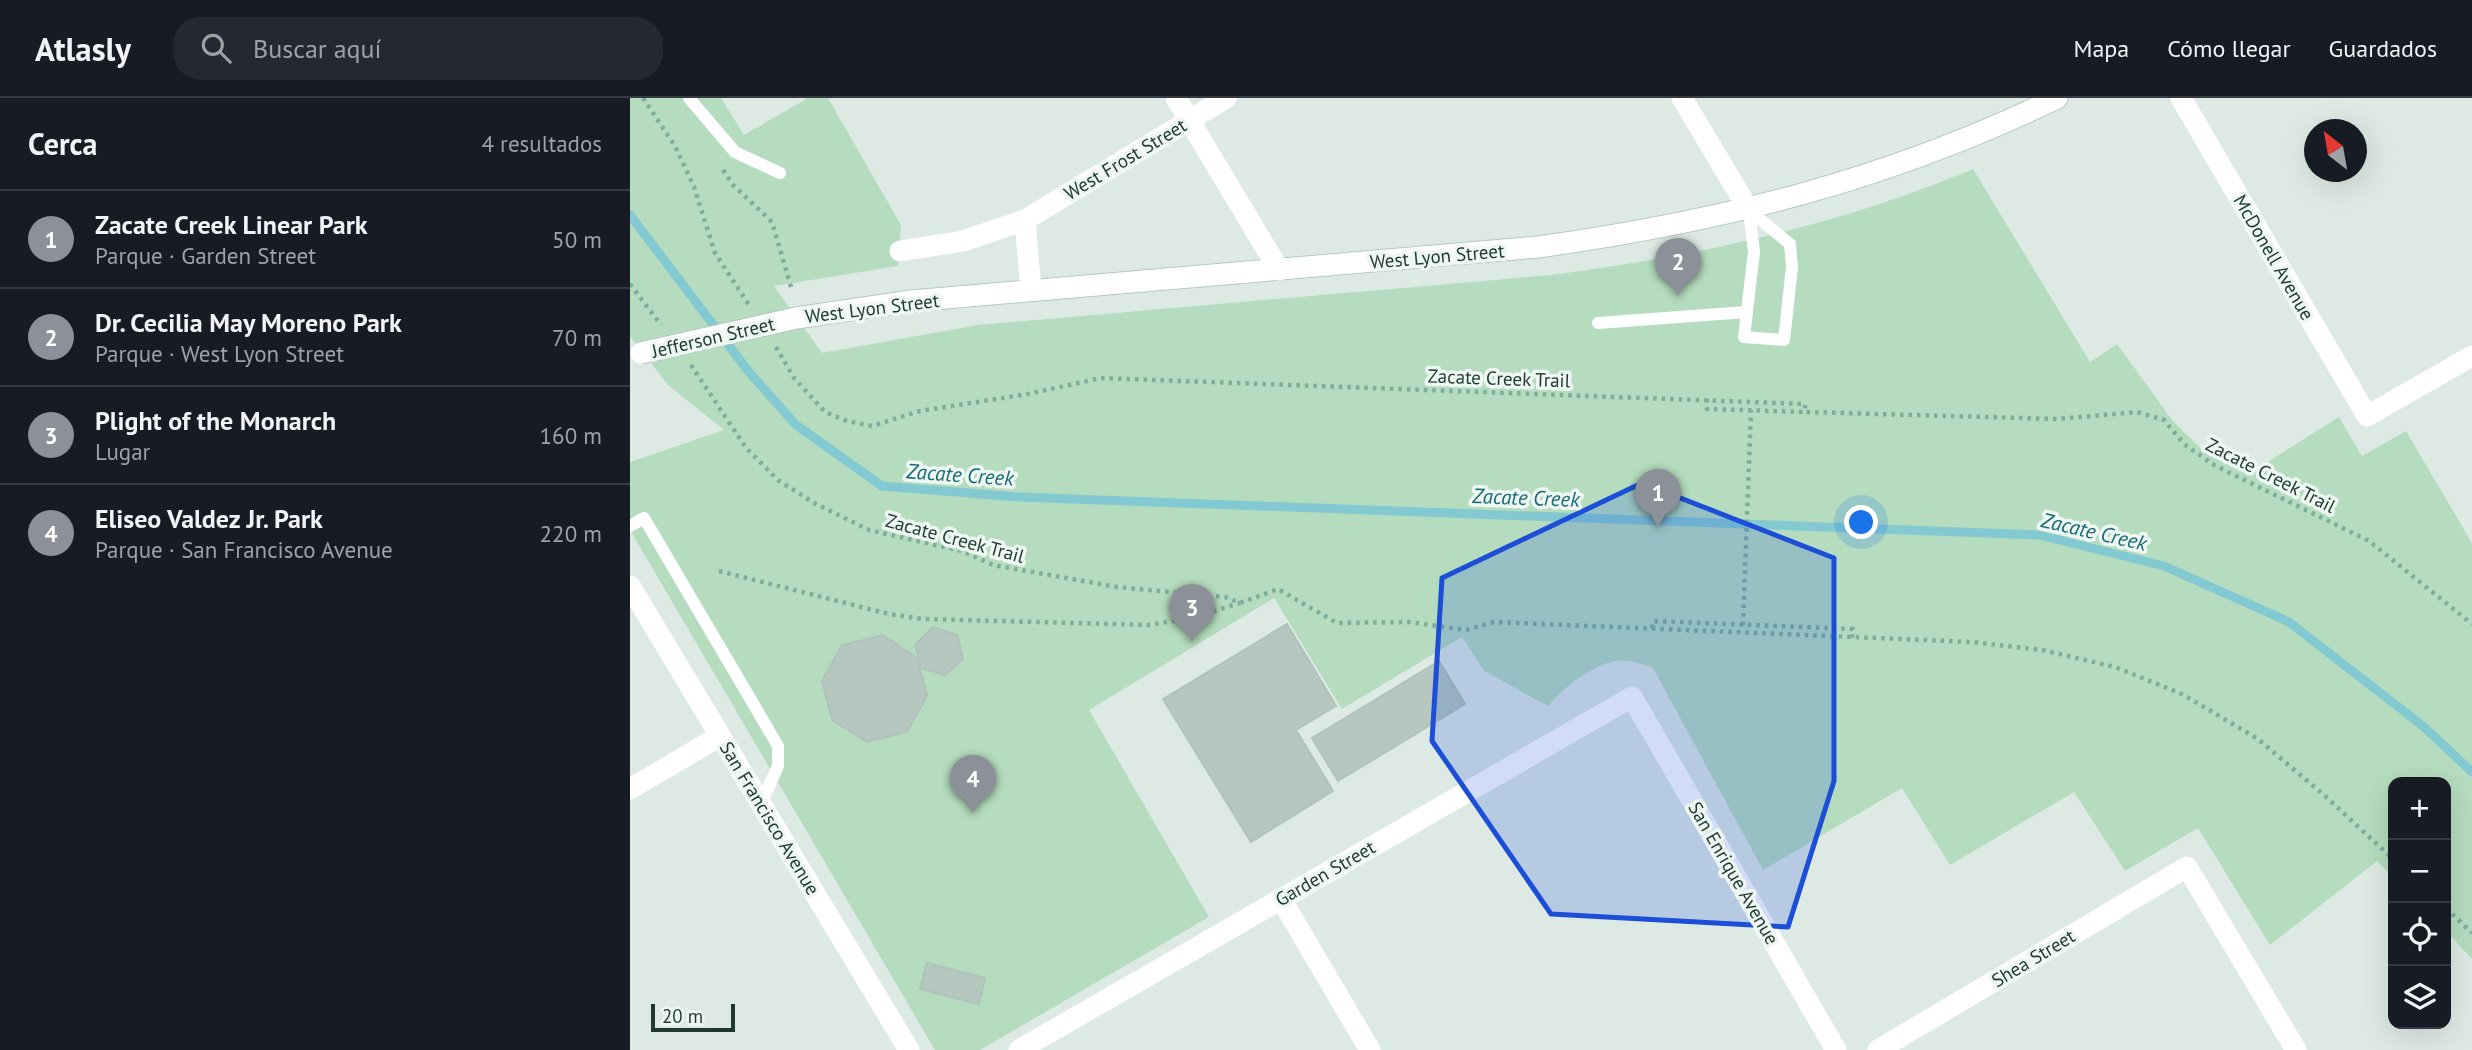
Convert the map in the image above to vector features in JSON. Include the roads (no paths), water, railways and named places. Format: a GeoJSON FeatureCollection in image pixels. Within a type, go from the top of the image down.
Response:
{"type":"FeatureCollection","features":[{"type":"Feature","properties":{"kind":"street"},"geometry":{"type":"LineString","coordinates":[[1176,98],[1279,270]]}},
{"type":"Feature","properties":{"kind":"street","name":"West Frost Street"},"geometry":{"type":"LineString","coordinates":[[900,251],[963,241],[1025,220],[1226,98]]}},
{"type":"Feature","properties":{"kind":"street"},"geometry":{"type":"LineString","coordinates":[[1682,98],[1749,210]]}},
{"type":"Feature","properties":{"kind":"street","name":"West Lyon Street"},"geometry":{"type":"LineString","coordinates":[[796,318],[911,301],[1538,247],[1641,233],[1749,210],[1884,171],[1979,136],[2057,98]]}},
{"type":"Feature","properties":{"kind":"street","name":"McDonell Avenue"},"geometry":{"type":"LineString","coordinates":[[2181,98],[2367,416],[2472,356]]}},
{"type":"Feature","properties":{"kind":"street"},"geometry":{"type":"LineString","coordinates":[[1025,220],[1031,290]]}},
{"type":"Feature","properties":{"kind":"street","name":"Jefferson Street"},"geometry":{"type":"LineString","coordinates":[[635,355],[796,318]]}},
{"type":"Feature","properties":{"kind":"street","name":"San Francisco Avenue"},"geometry":{"type":"LineString","coordinates":[[630,586],[909,1050]]}},
{"type":"Feature","properties":{"kind":"street","name":"Garden Street"},"geometry":{"type":"LineString","coordinates":[[1019,1050],[1632,697]]}},
{"type":"Feature","properties":{"kind":"street","name":"San Enrique Avenue"},"geometry":{"type":"LineString","coordinates":[[1632,697],[1836,1050]]}},
{"type":"Feature","properties":{"kind":"street"},"geometry":{"type":"LineString","coordinates":[[630,789],[720,736]]}},
{"type":"Feature","properties":{"kind":"street","name":"Shea Street"},"geometry":{"type":"LineString","coordinates":[[1878,1050],[2187,867],[2296,1050]]}},
{"type":"Feature","properties":{"kind":"street"},"geometry":{"type":"LineString","coordinates":[[1281,899],[1370,1050]]}},
{"type":"Feature","properties":{"kind":"lane"},"geometry":{"type":"LineString","coordinates":[[689,98],[735,152],[780,173]]}},
{"type":"Feature","properties":{"kind":"lane"},"geometry":{"type":"LineString","coordinates":[[1749,210],[1790,244],[1791,267],[1784,340],[1744,338],[1754,252],[1749,210]]}},
{"type":"Feature","properties":{"kind":"lane"},"geometry":{"type":"LineString","coordinates":[[1598,323],[1746,312]]}},
{"type":"Feature","properties":{"kind":"lane"},"geometry":{"type":"LineString","coordinates":[[630,526],[644,517],[778,746],[779,765],[761,804]]}},
{"type":"Feature","properties":{"kind":"waterway","name":"Zacate Creek"},"geometry":{"type":"LineString","coordinates":[[630,215],[749,372],[796,425],[882,486],[1019,497],[2039,535],[2164,566],[2289,622],[2423,726],[2472,772]]}},
{"type":"Feature","properties":{"kind":"place","name":"Dr. Cecilia May Moreno Park"},"geometry":{"type":"Point","coordinates":[1678,296]}},
{"type":"Feature","properties":{"kind":"place","name":"Zacate Creek Linear Park"},"geometry":{"type":"Point","coordinates":[1658,527]}},
{"type":"Feature","properties":{"kind":"place","name":"Plight of the Monarch"},"geometry":{"type":"Point","coordinates":[1192,642]}},
{"type":"Feature","properties":{"kind":"place","name":"Eliseo Valdez Jr. Park"},"geometry":{"type":"Point","coordinates":[973,813]}}]}
